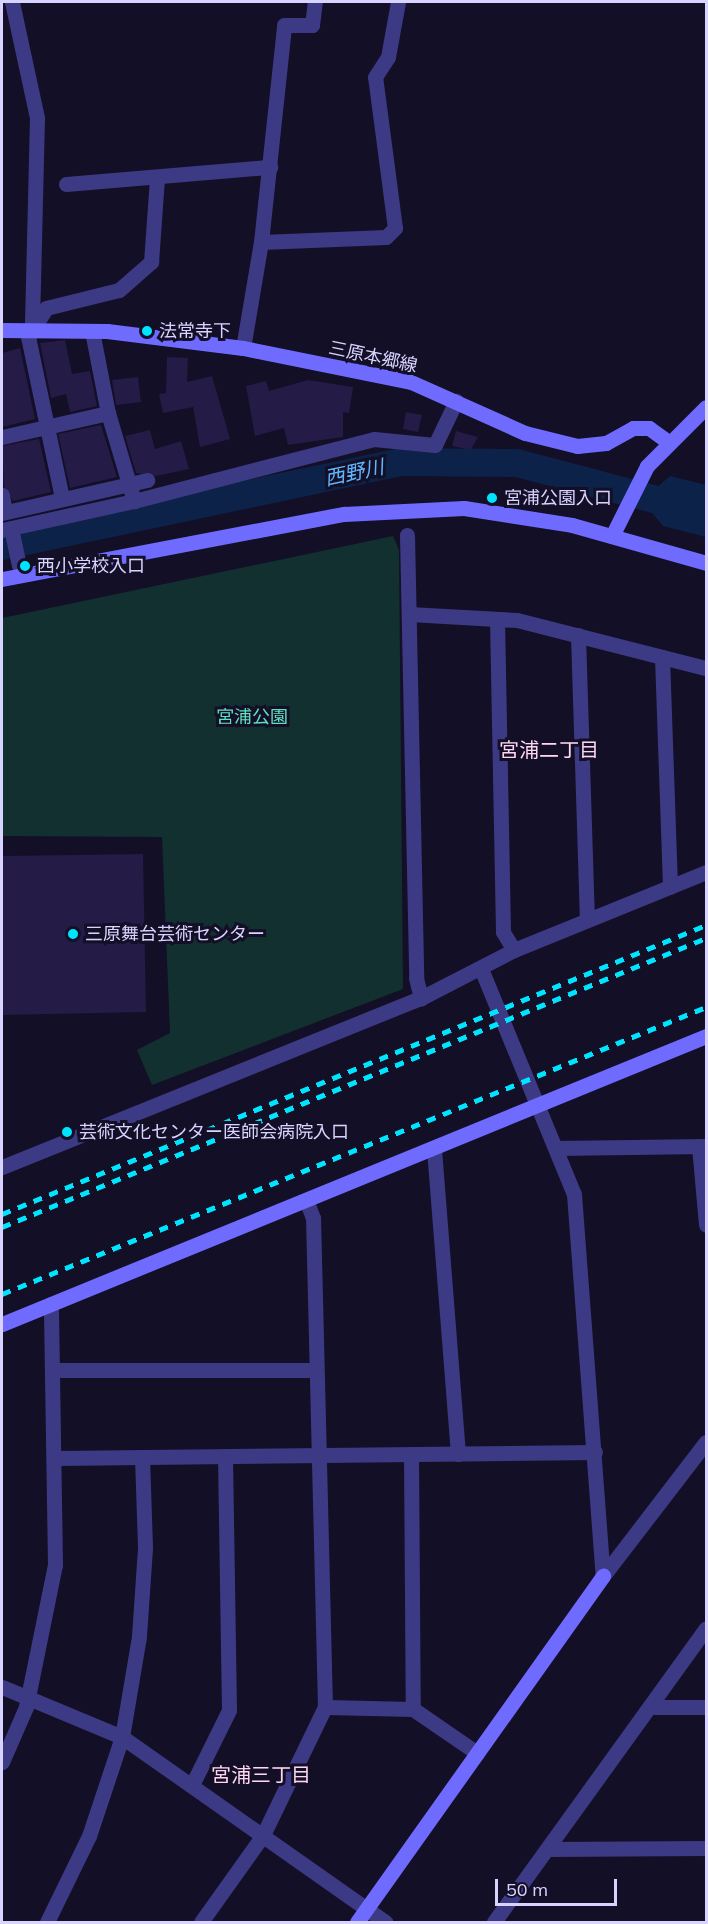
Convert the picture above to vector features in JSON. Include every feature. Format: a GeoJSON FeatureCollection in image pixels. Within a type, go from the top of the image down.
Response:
{"type":"FeatureCollection","features":[{"type":"Feature","properties":{"kind":"street"},"geometry":{"type":"LineString","coordinates":[[12,2],[37,118],[32,329]]}},
{"type":"Feature","properties":{"kind":"street"},"geometry":{"type":"LineString","coordinates":[[243,348],[261,242],[284,25],[312,25],[315,2]]}},
{"type":"Feature","properties":{"kind":"street"},"geometry":{"type":"LineString","coordinates":[[261,242],[386,237],[395,228],[375,77],[388,57],[398,2]]}},
{"type":"Feature","properties":{"kind":"street"},"geometry":{"type":"LineString","coordinates":[[66,184],[157,179],[270,167]]}},
{"type":"Feature","properties":{"kind":"street"},"geometry":{"type":"LineString","coordinates":[[62,498],[28,337],[46,308],[119,290],[151,262],[157,179]]}},
{"type":"Feature","properties":{"kind":"street","name":"三原本郷線"},"geometry":{"type":"LineString","coordinates":[[2,330],[92,331],[243,348],[411,382],[525,433],[578,446],[606,443],[633,428],[649,428],[668,441]]}},
{"type":"Feature","properties":{"kind":"street"},"geometry":{"type":"LineString","coordinates":[[92,331],[125,485],[134,501]]}},
{"type":"Feature","properties":{"kind":"street"},"geometry":{"type":"LineString","coordinates":[[19,565],[6,529],[134,501],[374,439],[435,445],[456,401]]}},
{"type":"Feature","properties":{"kind":"street"},"geometry":{"type":"LineString","coordinates":[[612,536],[647,466],[668,441],[706,407]]}},
{"type":"Feature","properties":{"kind":"street"},"geometry":{"type":"LineString","coordinates":[[2,437],[108,413]]}},
{"type":"Feature","properties":{"kind":"street"},"geometry":{"type":"LineString","coordinates":[[2,495],[4,513],[147,480]]}},
{"type":"Feature","properties":{"kind":"street"},"geometry":{"type":"LineString","coordinates":[[2,579],[344,514],[464,508],[517,513],[612,536],[706,563]]}},
{"type":"Feature","properties":{"kind":"street"},"geometry":{"type":"LineString","coordinates":[[407,535],[416,978],[421,998]]}},
{"type":"Feature","properties":{"kind":"street"},"geometry":{"type":"LineString","coordinates":[[409,614],[497,619],[578,635],[706,668]]}},
{"type":"Feature","properties":{"kind":"street"},"geometry":{"type":"LineString","coordinates":[[497,619],[503,932],[514,950]]}},
{"type":"Feature","properties":{"kind":"street"},"geometry":{"type":"LineString","coordinates":[[578,635],[587,919]]}},
{"type":"Feature","properties":{"kind":"street"},"geometry":{"type":"LineString","coordinates":[[662,657],[670,887]]}},
{"type":"Feature","properties":{"kind":"street"},"geometry":{"type":"LineString","coordinates":[[2,1167],[421,998],[482,971],[514,950],[706,872]]}},
{"type":"Feature","properties":{"kind":"street"},"geometry":{"type":"LineString","coordinates":[[482,971],[536,1107],[556,1148],[578,1217],[603,1576]]}},
{"type":"Feature","properties":{"kind":"street"},"geometry":{"type":"LineString","coordinates":[[2,1324],[307,1202],[706,1036]]}},
{"type":"Feature","properties":{"kind":"street"},"geometry":{"type":"LineString","coordinates":[[556,1148],[703,1146],[706,1225]]}},
{"type":"Feature","properties":{"kind":"street"},"geometry":{"type":"LineString","coordinates":[[434,1149],[458,1454]]}},
{"type":"Feature","properties":{"kind":"street"},"geometry":{"type":"LineString","coordinates":[[201,1923],[263,1836],[325,1707],[313,1218],[307,1202]]}},
{"type":"Feature","properties":{"kind":"street"},"geometry":{"type":"LineString","coordinates":[[2,1762],[27,1697],[48,1617],[56,1458],[51,1304]]}},
{"type":"Feature","properties":{"kind":"street"},"geometry":{"type":"LineString","coordinates":[[53,1370],[316,1370]]}},
{"type":"Feature","properties":{"kind":"street"},"geometry":{"type":"LineString","coordinates":[[362,1916],[603,1576],[706,1442]]}},
{"type":"Feature","properties":{"kind":"street"},"geometry":{"type":"LineString","coordinates":[[56,1458],[596,1452]]}},
{"type":"Feature","properties":{"kind":"street"},"geometry":{"type":"LineString","coordinates":[[411,1454],[413,1709]]}},
{"type":"Feature","properties":{"kind":"street"},"geometry":{"type":"LineString","coordinates":[[193,1784],[229,1710],[225,1456]]}},
{"type":"Feature","properties":{"kind":"street"},"geometry":{"type":"LineString","coordinates":[[47,1923],[89,1836],[122,1737],[139,1636],[146,1547],[142,1457]]}},
{"type":"Feature","properties":{"kind":"street"},"geometry":{"type":"LineString","coordinates":[[494,1923],[706,1628]]}},
{"type":"Feature","properties":{"kind":"street"},"geometry":{"type":"LineString","coordinates":[[2,1688],[122,1737],[193,1784],[263,1836],[362,1916],[385,1923]]}},
{"type":"Feature","properties":{"kind":"street"},"geometry":{"type":"LineString","coordinates":[[325,1707],[413,1709],[477,1754]]}},
{"type":"Feature","properties":{"kind":"street"},"geometry":{"type":"LineString","coordinates":[[650,1707],[706,1707]]}},
{"type":"Feature","properties":{"kind":"street"},"geometry":{"type":"LineString","coordinates":[[548,1849],[706,1848]]}},
{"type":"Feature","properties":{"kind":"green space","name":"宮浦公園"},"geometry":{"type":"Polygon","coordinates":[[[393,536],[399,550],[403,989],[152,1085],[137,1050],[170,1033],[162,837],[2,836],[2,618],[393,536]]]}},
{"type":"Feature","properties":{"kind":"water"},"geometry":{"type":"Polygon","coordinates":[[[670,476],[706,485],[706,537],[663,526],[653,514],[656,488],[670,476]]]}},
{"type":"Feature","properties":{"kind":"building"},"geometry":{"type":"Polygon","coordinates":[[[65,340],[72,374],[90,371],[97,406],[70,412],[66,394],[51,398],[40,343],[65,340]]]}},
{"type":"Feature","properties":{"kind":"building"},"geometry":{"type":"Polygon","coordinates":[[[20,348],[35,419],[2,427],[2,353],[20,348]]]}},
{"type":"Feature","properties":{"kind":"building"},"geometry":{"type":"Polygon","coordinates":[[[167,357],[188,358],[187,382],[212,376],[230,439],[200,447],[193,407],[163,413],[159,394],[166,393],[167,357]]]}},
{"type":"Feature","properties":{"kind":"building"},"geometry":{"type":"Polygon","coordinates":[[[138,377],[141,402],[116,405],[112,380],[138,377]]]}},
{"type":"Feature","properties":{"kind":"building"},"geometry":{"type":"Polygon","coordinates":[[[308,380],[353,387],[349,413],[343,412],[343,437],[288,445],[284,428],[255,436],[246,386],[266,381],[269,391],[308,380]]]}},
{"type":"Feature","properties":{"kind":"building"},"geometry":{"type":"Polygon","coordinates":[[[406,412],[422,415],[418,432],[403,429],[406,412]]]}},
{"type":"Feature","properties":{"kind":"building"},"geometry":{"type":"Polygon","coordinates":[[[101,425],[117,477],[70,488],[58,434],[101,425]]]}},
{"type":"Feature","properties":{"kind":"building"},"geometry":{"type":"Polygon","coordinates":[[[150,430],[155,449],[181,441],[189,469],[156,476],[136,473],[125,436],[150,430]]]}},
{"type":"Feature","properties":{"kind":"building"},"geometry":{"type":"Polygon","coordinates":[[[456,431],[478,437],[471,450],[452,446],[456,431]]]}},
{"type":"Feature","properties":{"kind":"building"},"geometry":{"type":"Polygon","coordinates":[[[39,439],[51,492],[13,501],[4,486],[2,446],[39,439]]]}},
{"type":"Feature","properties":{"kind":"building","name":"三原舞台芸術センター"},"geometry":{"type":"Polygon","coordinates":[[[143,854],[146,1012],[2,1015],[2,856],[143,854]]]}},
{"type":"Feature","properties":{"kind":"waterway","name":"西野川"},"geometry":{"type":"LineString","coordinates":[[2,546],[400,462],[517,463],[706,513]]}},
{"type":"Feature","properties":{"kind":"railway"},"geometry":{"type":"LineString","coordinates":[[2,1214],[706,925]]}},
{"type":"Feature","properties":{"kind":"railway"},"geometry":{"type":"LineString","coordinates":[[2,1227],[706,938]]}},
{"type":"Feature","properties":{"kind":"railway"},"geometry":{"type":"LineString","coordinates":[[2,1294],[706,1007]]}},
{"type":"Feature","properties":{"kind":"place","name":"法常寺下"},"geometry":{"type":"Point","coordinates":[147,331]}},
{"type":"Feature","properties":{"kind":"place","name":"宮浦公園入口"},"geometry":{"type":"Point","coordinates":[492,498]}},
{"type":"Feature","properties":{"kind":"place","name":"西小学校入口"},"geometry":{"type":"Point","coordinates":[25,566]}},
{"type":"Feature","properties":{"kind":"place","name":"三原舞台芸術センター"},"geometry":{"type":"Point","coordinates":[73,934]}},
{"type":"Feature","properties":{"kind":"place","name":"芸術文化センター医師会病院入口"},"geometry":{"type":"Point","coordinates":[67,1132]}},
{"type":"Feature","properties":{"kind":"district","name":"宮浦二丁目"},"geometry":{"type":"Point","coordinates":[549,749]}},
{"type":"Feature","properties":{"kind":"district","name":"宮浦三丁目"},"geometry":{"type":"Point","coordinates":[261,1774]}}]}
